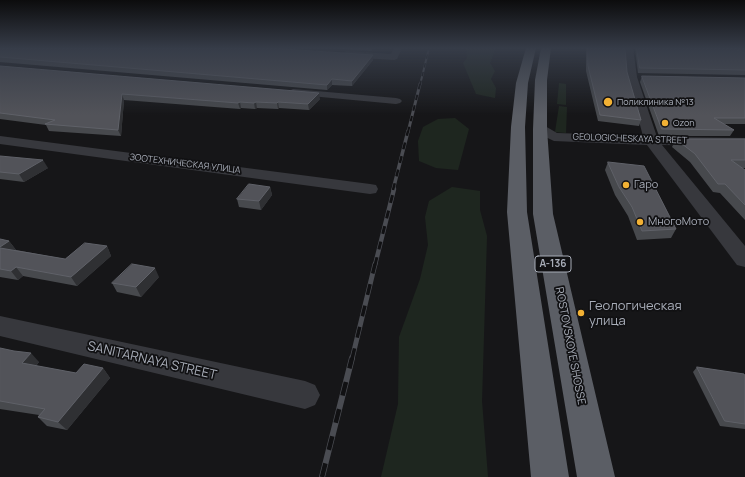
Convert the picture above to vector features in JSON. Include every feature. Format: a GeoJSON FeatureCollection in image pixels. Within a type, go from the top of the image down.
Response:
{"type":"FeatureCollection","features":[{"type":"Feature","properties":{"kind":"highway","name":"А-136"},"geometry":{"type":"LineString","coordinates":[[525,70],[522,83],[518,127],[517,212],[550,477]]}},
{"type":"Feature","properties":{"kind":"highway","name":"ROSTOVSKOYE SHOSSE"},"geometry":{"type":"LineString","coordinates":[[542,70],[540,129],[543,214],[596,477]]}},
{"type":"Feature","properties":{"kind":"street"},"geometry":{"type":"LineString","coordinates":[[634,70],[651,141],[745,260]]}},
{"type":"Feature","properties":{"kind":"street"},"geometry":{"type":"LineString","coordinates":[[285,91],[396,101]]}},
{"type":"Feature","properties":{"kind":"street","name":"GEOLOGICHESKAYA STREET"},"geometry":{"type":"LineString","coordinates":[[540,129],[554,136],[651,141],[745,142]]}},
{"type":"Feature","properties":{"kind":"street","name":"ЗООТЕХНИЧЕСКАЯ УЛИЦА"},"geometry":{"type":"LineString","coordinates":[[0,140],[370,189]]}},
{"type":"Feature","properties":{"kind":"street","name":"SANITARNAYA STREET"},"geometry":{"type":"LineString","coordinates":[[0,326],[305,395]]}},
{"type":"Feature","properties":{"kind":"shaded area"},"geometry":{"type":"Polygon","coordinates":[[[466,70],[495,70],[491,79],[496,88],[495,98],[476,94],[466,70]]]}},
{"type":"Feature","properties":{"kind":"shaded area"},"geometry":{"type":"Polygon","coordinates":[[[559,83],[566,84],[566,105],[557,104],[559,83]]]}},
{"type":"Feature","properties":{"kind":"shaded area"},"geometry":{"type":"Polygon","coordinates":[[[559,106],[567,107],[566,133],[555,132],[559,106]]]}},
{"type":"Feature","properties":{"kind":"shaded area"},"geometry":{"type":"Polygon","coordinates":[[[455,118],[469,129],[458,170],[436,168],[419,161],[418,141],[423,127],[438,119],[455,118]]]}},
{"type":"Feature","properties":{"kind":"shaded area"},"geometry":{"type":"Polygon","coordinates":[[[452,187],[480,191],[480,210],[487,236],[482,401],[488,477],[381,477],[398,404],[399,337],[420,279],[428,245],[425,217],[429,201],[452,187]]]}},
{"type":"Feature","properties":{"kind":"building"},"geometry":{"type":"Polygon","coordinates":[[[0,70],[50,70],[319,93],[308,104],[278,102],[238,103],[122,94],[118,130],[45,124],[55,120],[0,113],[0,70]]]}},
{"type":"Feature","properties":{"kind":"building"},"geometry":{"type":"Polygon","coordinates":[[[155,70],[361,70],[352,81],[332,79],[327,85],[155,70]]]}},
{"type":"Feature","properties":{"kind":"building"},"geometry":{"type":"Polygon","coordinates":[[[589,70],[627,70],[641,120],[600,115],[589,70]]]}},
{"type":"Feature","properties":{"kind":"building"},"geometry":{"type":"Polygon","coordinates":[[[642,76],[745,78],[745,118],[714,118],[734,130],[662,129],[642,76]]]}},
{"type":"Feature","properties":{"kind":"building"},"geometry":{"type":"Polygon","coordinates":[[[676,139],[745,139],[745,160],[731,160],[745,170],[745,205],[725,184],[718,184],[695,154],[676,139]]]}},
{"type":"Feature","properties":{"kind":"building"},"geometry":{"type":"Polygon","coordinates":[[[0,156],[43,160],[19,174],[0,172],[0,156]]]}},
{"type":"Feature","properties":{"kind":"building"},"geometry":{"type":"Polygon","coordinates":[[[608,162],[644,166],[676,229],[642,231],[632,207],[619,187],[608,162]]]}},
{"type":"Feature","properties":{"kind":"building"},"geometry":{"type":"Polygon","coordinates":[[[249,184],[270,187],[259,201],[237,199],[249,184]]]}},
{"type":"Feature","properties":{"kind":"building"},"geometry":{"type":"Polygon","coordinates":[[[0,239],[9,241],[0,247],[0,239]]]}},
{"type":"Feature","properties":{"kind":"building"},"geometry":{"type":"Polygon","coordinates":[[[85,243],[107,246],[71,277],[16,267],[11,271],[0,269],[0,248],[65,259],[85,243]]]}},
{"type":"Feature","properties":{"kind":"building"},"geometry":{"type":"Polygon","coordinates":[[[132,264],[155,268],[136,287],[112,283],[132,264]]]}},
{"type":"Feature","properties":{"kind":"building"},"geometry":{"type":"Polygon","coordinates":[[[0,348],[31,353],[22,363],[76,373],[84,364],[103,368],[58,422],[38,417],[45,409],[0,401],[0,348]]]}},
{"type":"Feature","properties":{"kind":"building"},"geometry":{"type":"Polygon","coordinates":[[[697,367],[744,374],[745,424],[725,421],[697,367]]]}},
{"type":"Feature","properties":{"kind":"railway"},"geometry":{"type":"LineString","coordinates":[[420,85],[424,70]]}},
{"type":"Feature","properties":{"kind":"railway"},"geometry":{"type":"LineString","coordinates":[[408,132],[420,84]]}},
{"type":"Feature","properties":{"kind":"railway"},"geometry":{"type":"LineString","coordinates":[[393,190],[408,131]]}},
{"type":"Feature","properties":{"kind":"railway"},"geometry":{"type":"LineString","coordinates":[[375,265],[394,189]]}},
{"type":"Feature","properties":{"kind":"railway"},"geometry":{"type":"LineString","coordinates":[[352,359],[375,264]]}},
{"type":"Feature","properties":{"kind":"railway"},"geometry":{"type":"LineString","coordinates":[[322,477],[352,358]]}},
{"type":"Feature","properties":{"kind":"place","name":"Поликлиника №13"},"geometry":{"type":"Point","coordinates":[608,102]}},
{"type":"Feature","properties":{"kind":"place","name":"Ozon"},"geometry":{"type":"Point","coordinates":[665,123]}},
{"type":"Feature","properties":{"kind":"place","name":"Гаро"},"geometry":{"type":"Point","coordinates":[626,185]}},
{"type":"Feature","properties":{"kind":"place","name":"МногоМото"},"geometry":{"type":"Point","coordinates":[640,222]}},
{"type":"Feature","properties":{"kind":"place","name":"Геологическая улица"},"geometry":{"type":"Point","coordinates":[581,313]}}]}
